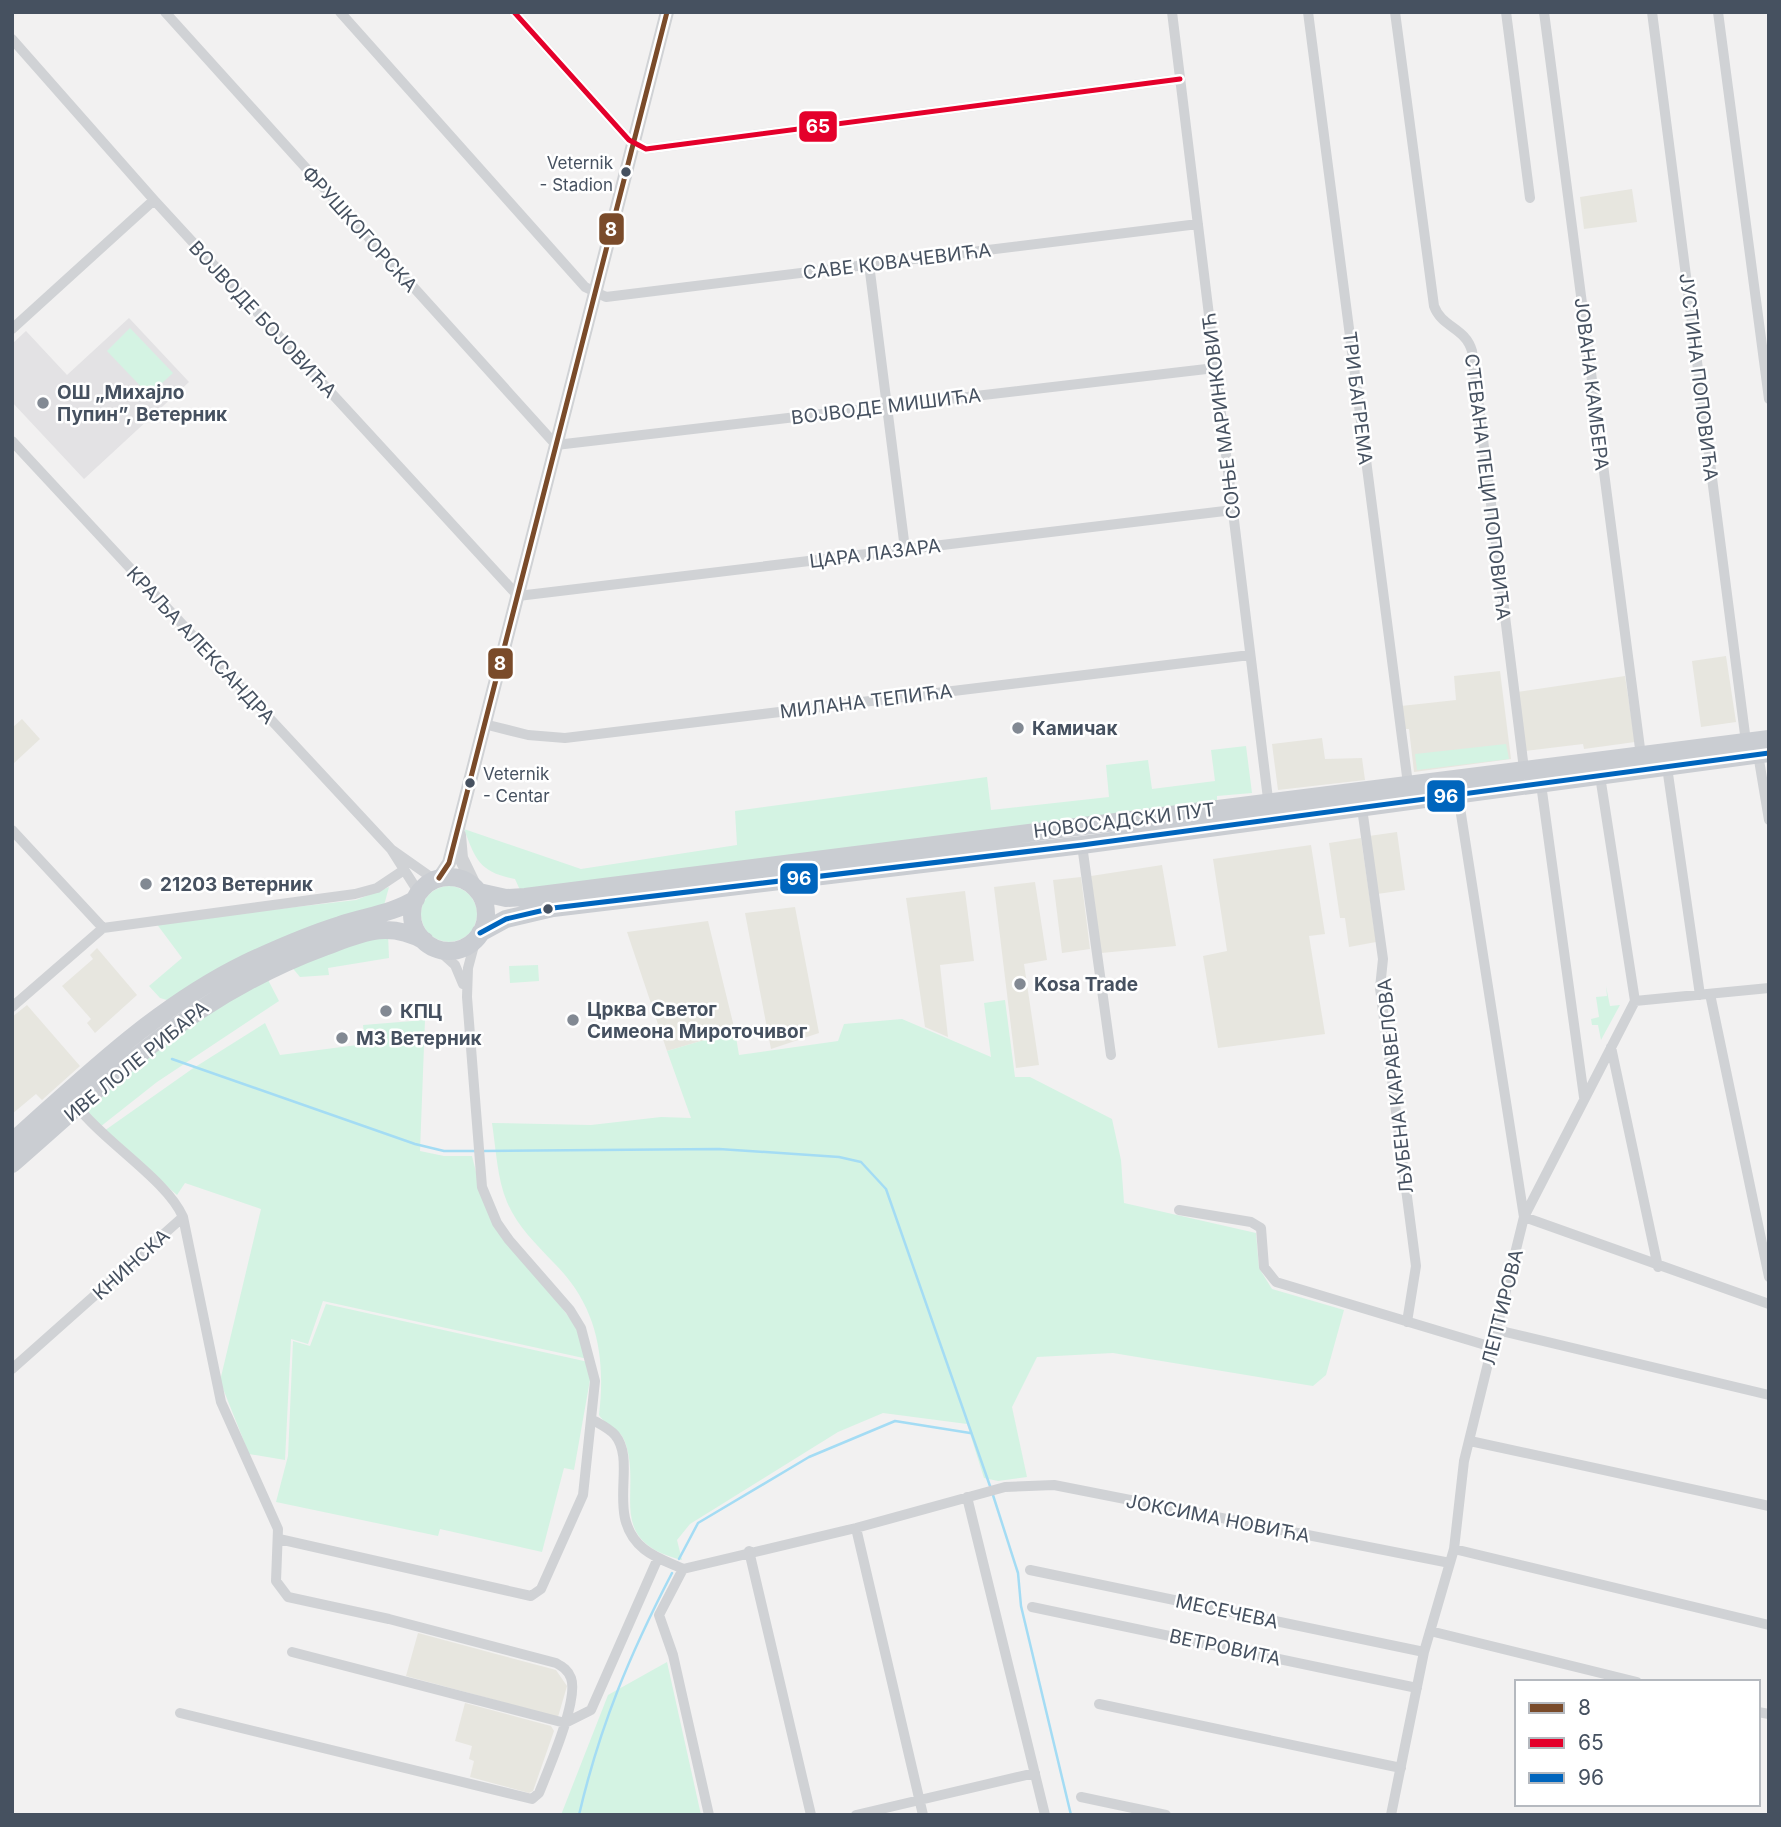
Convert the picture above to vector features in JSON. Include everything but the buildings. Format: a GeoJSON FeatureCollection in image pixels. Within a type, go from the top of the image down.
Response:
{"type":"FeatureCollection","features":[{"type":"Feature","properties":{"kind":"main road","name":"НОВОСАДСКИ ПУТ"},"geometry":{"type":"LineString","coordinates":[[478,936],[506,919],[553,908],[1082,845],[1667,767],[1758,750],[1769,739]]}},
{"type":"Feature","properties":{"kind":"main road","name":"НОВОСАДСКИ ПУТ"},"geometry":{"type":"LineString","coordinates":[[477,890],[506,898],[525,897],[1524,769],[1641,756],[1758,750]]}},
{"type":"Feature","properties":{"kind":"main road"},"geometry":{"type":"LineString","coordinates":[[458,878],[477,890],[486,909],[478,936],[460,948],[430,944],[414,925],[417,896],[437,879],[458,878]]}},
{"type":"Feature","properties":{"kind":"main road","name":"ИВЕ ЛОЛЕ РИБАРА"},"geometry":{"type":"LineString","coordinates":[[12,1164],[72,1100],[162,1012],[219,977],[276,950],[340,925],[395,910],[417,896]]}},
{"type":"Feature","properties":{"kind":"main road","name":"ИВЕ ЛОЛЕ РИБАРА"},"geometry":{"type":"LineString","coordinates":[[12,1142],[182,1020],[226,992],[284,962],[386,929],[398,928],[430,944]]}},
{"type":"Feature","properties":{"kind":"street","name":"ФРУШКОГОРСКА"},"geometry":{"type":"LineString","coordinates":[[165,12],[556,445]]}},
{"type":"Feature","properties":{"kind":"street"},"geometry":{"type":"LineString","coordinates":[[340,12],[585,287],[596,294]]}},
{"type":"Feature","properties":{"kind":"street"},"geometry":{"type":"LineString","coordinates":[[514,12],[634,144],[649,150],[1180,79]]}},
{"type":"Feature","properties":{"kind":"street"},"geometry":{"type":"LineString","coordinates":[[391,849],[437,879],[449,863],[667,12]]}},
{"type":"Feature","properties":{"kind":"street","name":"СОЊЕ МАРИНКОВИЋ"},"geometry":{"type":"LineString","coordinates":[[1172,12],[1270,821]]}},
{"type":"Feature","properties":{"kind":"street","name":"ТРИ БАГРЕМА"},"geometry":{"type":"LineString","coordinates":[[1308,12],[1408,784]]}},
{"type":"Feature","properties":{"kind":"street","name":"СТЕВАНА ПЕЦИ ПОПОВИЋА"},"geometry":{"type":"LineString","coordinates":[[1395,12],[1434,306],[1445,324],[1464,334],[1472,351],[1524,769]]}},
{"type":"Feature","properties":{"kind":"street"},"geometry":{"type":"LineString","coordinates":[[1506,12],[1530,198]]}},
{"type":"Feature","properties":{"kind":"street","name":"ЈОВАНА КАМБЕРА"},"geometry":{"type":"LineString","coordinates":[[1544,12],[1641,756]]}},
{"type":"Feature","properties":{"kind":"street","name":"ЈУСТИНА ПОПОВИЋА"},"geometry":{"type":"LineString","coordinates":[[1651,12],[1769,820]]}},
{"type":"Feature","properties":{"kind":"street"},"geometry":{"type":"LineString","coordinates":[[1718,12],[1769,399]]}},
{"type":"Feature","properties":{"kind":"street","name":"ВОЈВОДЕ БОЈОВИЋА"},"geometry":{"type":"LineString","coordinates":[[12,38],[154,200],[518,596]]}},
{"type":"Feature","properties":{"kind":"street"},"geometry":{"type":"LineString","coordinates":[[12,330],[154,200]]}},
{"type":"Feature","properties":{"kind":"street","name":"САВЕ КОВАЧЕВИЋА"},"geometry":{"type":"LineString","coordinates":[[596,294],[606,297],[1198,223]]}},
{"type":"Feature","properties":{"kind":"street"},"geometry":{"type":"LineString","coordinates":[[869,264],[905,550]]}},
{"type":"Feature","properties":{"kind":"street","name":"ВОЈВОДЕ МИШИЋА"},"geometry":{"type":"LineString","coordinates":[[556,445],[1215,368]]}},
{"type":"Feature","properties":{"kind":"street","name":"КРАЉА АЛЕКСАНДРА"},"geometry":{"type":"LineString","coordinates":[[12,441],[391,849]]}},
{"type":"Feature","properties":{"kind":"street","name":"ЦАРА ЛАЗАРА"},"geometry":{"type":"LineString","coordinates":[[518,596],[1233,510]]}},
{"type":"Feature","properties":{"kind":"street","name":"МИЛАНА ТЕПИЋА"},"geometry":{"type":"LineString","coordinates":[[484,724],[528,735],[565,738],[1250,655]]}},
{"type":"Feature","properties":{"kind":"street"},"geometry":{"type":"LineString","coordinates":[[1667,767],[1705,995],[1769,1277]]}},
{"type":"Feature","properties":{"kind":"street"},"geometry":{"type":"LineString","coordinates":[[1600,776],[1635,1002],[1524,1217],[1658,1267],[1769,1304]]}},
{"type":"Feature","properties":{"kind":"street"},"geometry":{"type":"LineString","coordinates":[[1541,784],[1584,1098]]}},
{"type":"Feature","properties":{"kind":"street","name":"ЛЕПТИРОВА"},"geometry":{"type":"LineString","coordinates":[[1391,1815],[1424,1652],[1454,1549],[1464,1461],[1524,1217],[1458,795]]}},
{"type":"Feature","properties":{"kind":"street","name":"ЉУБЕНА КАРАВЕЛОВА"},"geometry":{"type":"LineString","coordinates":[[1362,808],[1383,959],[1380,988],[1416,1266],[1407,1322]]}},
{"type":"Feature","properties":{"kind":"street"},"geometry":{"type":"LineString","coordinates":[[457,824],[461,858],[477,890]]}},
{"type":"Feature","properties":{"kind":"street"},"geometry":{"type":"LineString","coordinates":[[12,830],[103,928]]}},
{"type":"Feature","properties":{"kind":"street","name":"НОВОСАДСКИ ПУТ"},"geometry":{"type":"LineString","coordinates":[[1082,845],[1111,1055]]}},
{"type":"Feature","properties":{"kind":"street"},"geometry":{"type":"LineString","coordinates":[[391,849],[417,896]]}},
{"type":"Feature","properties":{"kind":"street"},"geometry":{"type":"LineString","coordinates":[[12,1007],[103,928],[355,894],[377,888],[404,870]]}},
{"type":"Feature","properties":{"kind":"street"},"geometry":{"type":"LineString","coordinates":[[279,1539],[531,1596],[541,1589],[583,1495],[595,1381],[589,1349],[570,1310],[497,1223],[482,1187],[477,1152],[467,997],[468,968],[478,936]]}},
{"type":"Feature","properties":{"kind":"street"},"geometry":{"type":"LineString","coordinates":[[430,944],[459,970],[467,997]]}},
{"type":"Feature","properties":{"kind":"street"},"geometry":{"type":"LineString","coordinates":[[1635,1002],[1769,988]]}},
{"type":"Feature","properties":{"kind":"street"},"geometry":{"type":"LineString","coordinates":[[1611,1047],[1658,1267]]}},
{"type":"Feature","properties":{"kind":"street","name":"КНИНСКА"},"geometry":{"type":"LineString","coordinates":[[12,1369],[183,1217],[170,1196],[97,1131],[72,1100]]}},
{"type":"Feature","properties":{"kind":"street"},"geometry":{"type":"LineString","coordinates":[[1179,1210],[1251,1222],[1261,1228],[1264,1267],[1276,1282],[1492,1347]]}},
{"type":"Feature","properties":{"kind":"street"},"geometry":{"type":"LineString","coordinates":[[180,1713],[532,1799],[539,1793],[565,1723],[572,1679],[566,1669],[556,1663],[389,1619],[288,1597],[276,1581],[279,1539],[265,1494],[221,1402],[183,1217]]}},
{"type":"Feature","properties":{"kind":"street"},"geometry":{"type":"LineString","coordinates":[[1497,1330],[1769,1395]]}},
{"type":"Feature","properties":{"kind":"street"},"geometry":{"type":"LineString","coordinates":[[593,1420],[611,1431],[621,1445],[626,1523],[637,1542],[658,1558],[678,1567],[659,1615],[673,1655],[709,1815]]}},
{"type":"Feature","properties":{"kind":"street"},"geometry":{"type":"LineString","coordinates":[[1470,1441],[1769,1506]]}},
{"type":"Feature","properties":{"kind":"street","name":"ЈОКСИМА НОВИЋА"},"geometry":{"type":"LineString","coordinates":[[678,1567],[856,1528],[992,1490],[1027,1484],[1054,1485],[1450,1563]]}},
{"type":"Feature","properties":{"kind":"street"},"geometry":{"type":"LineString","coordinates":[[967,1497],[1045,1815]]}},
{"type":"Feature","properties":{"kind":"street"},"geometry":{"type":"LineString","coordinates":[[856,1528],[923,1815]]}},
{"type":"Feature","properties":{"kind":"street"},"geometry":{"type":"LineString","coordinates":[[1454,1549],[1769,1625]]}},
{"type":"Feature","properties":{"kind":"street"},"geometry":{"type":"LineString","coordinates":[[749,1551],[811,1815]]}},
{"type":"Feature","properties":{"kind":"street"},"geometry":{"type":"LineString","coordinates":[[292,1652],[565,1723],[591,1710],[658,1558]]}},
{"type":"Feature","properties":{"kind":"street","name":"МЕСЕЧЕВА"},"geometry":{"type":"LineString","coordinates":[[1030,1570],[1424,1652]]}},
{"type":"Feature","properties":{"kind":"street","name":"ВЕТРОВИТА"},"geometry":{"type":"LineString","coordinates":[[1032,1606],[1417,1688]]}},
{"type":"Feature","properties":{"kind":"street"},"geometry":{"type":"LineString","coordinates":[[1430,1631],[1629,1680]]}},
{"type":"Feature","properties":{"kind":"street"},"geometry":{"type":"LineString","coordinates":[[569,1703],[581,1711],[591,1710]]}},
{"type":"Feature","properties":{"kind":"street"},"geometry":{"type":"LineString","coordinates":[[1099,1704],[1401,1768]]}},
{"type":"Feature","properties":{"kind":"street"},"geometry":{"type":"LineString","coordinates":[[856,1815],[1035,1773]]}},
{"type":"Feature","properties":{"kind":"street"},"geometry":{"type":"LineString","coordinates":[[1082,1797],[1166,1815]]}},
{"type":"Feature","properties":{"kind":"shaded area"},"geometry":{"type":"Polygon","coordinates":[[[1632,189],[1637,222],[1584,229],[1580,197],[1632,189]]]}},
{"type":"Feature","properties":{"kind":"shaded area"},"geometry":{"type":"Polygon","coordinates":[[[129,318],[189,382],[84,479],[12,402],[12,344],[26,331],[67,375],[129,318]]]}},
{"type":"Feature","properties":{"kind":"shaded area"},"geometry":{"type":"Polygon","coordinates":[[[1726,656],[1736,722],[1701,727],[1692,661],[1726,656]]]}},
{"type":"Feature","properties":{"kind":"shaded area"},"geometry":{"type":"Polygon","coordinates":[[[1500,671],[1511,759],[1414,772],[1409,729],[1404,729],[1401,706],[1456,700],[1454,676],[1500,671]]]}},
{"type":"Feature","properties":{"kind":"shaded area"},"geometry":{"type":"Polygon","coordinates":[[[1625,676],[1635,742],[1584,749],[1583,744],[1525,751],[1517,692],[1625,676]]]}},
{"type":"Feature","properties":{"kind":"shaded area"},"geometry":{"type":"Polygon","coordinates":[[[22,719],[40,739],[12,765],[12,728],[22,719]]]}},
{"type":"Feature","properties":{"kind":"shaded area"},"geometry":{"type":"Polygon","coordinates":[[[1322,738],[1325,759],[1362,758],[1365,780],[1278,790],[1272,744],[1322,738]]]}},
{"type":"Feature","properties":{"kind":"shaded area"},"geometry":{"type":"Polygon","coordinates":[[[1397,832],[1405,890],[1377,894],[1369,836],[1397,832]]]}},
{"type":"Feature","properties":{"kind":"shaded area"},"geometry":{"type":"Polygon","coordinates":[[[1361,838],[1376,942],[1349,947],[1345,918],[1340,918],[1329,843],[1361,838]]]}},
{"type":"Feature","properties":{"kind":"shaded area"},"geometry":{"type":"Polygon","coordinates":[[[1311,845],[1325,934],[1309,936],[1325,1034],[1218,1048],[1203,956],[1227,951],[1213,859],[1311,845]]]}},
{"type":"Feature","properties":{"kind":"shaded area"},"geometry":{"type":"Polygon","coordinates":[[[1162,865],[1176,946],[1101,953],[1091,876],[1162,865]]]}},
{"type":"Feature","properties":{"kind":"shaded area"},"geometry":{"type":"Polygon","coordinates":[[[1081,877],[1090,949],[1062,953],[1053,880],[1081,877]]]}},
{"type":"Feature","properties":{"kind":"shaded area"},"geometry":{"type":"Polygon","coordinates":[[[1035,882],[1047,960],[1024,964],[1039,1065],[1016,1068],[994,887],[1035,882]]]}},
{"type":"Feature","properties":{"kind":"shaded area"},"geometry":{"type":"Polygon","coordinates":[[[965,891],[974,961],[940,965],[948,1037],[925,1027],[906,898],[965,891]]]}},
{"type":"Feature","properties":{"kind":"shaded area"},"geometry":{"type":"Polygon","coordinates":[[[795,907],[819,1033],[771,1049],[745,913],[795,907]]]}},
{"type":"Feature","properties":{"kind":"shaded area"},"geometry":{"type":"Polygon","coordinates":[[[708,921],[735,1031],[667,1051],[627,932],[708,921]]]}},
{"type":"Feature","properties":{"kind":"shaded area"},"geometry":{"type":"Polygon","coordinates":[[[97,948],[137,995],[95,1033],[87,1023],[91,1019],[62,986],[93,959],[90,955],[97,948]]]}},
{"type":"Feature","properties":{"kind":"shaded area"},"geometry":{"type":"Polygon","coordinates":[[[27,1005],[80,1066],[42,1100],[36,1094],[12,1114],[12,1017],[27,1005]]]}},
{"type":"Feature","properties":{"kind":"shaded area"},"geometry":{"type":"Polygon","coordinates":[[[418,1633],[556,1670],[567,1686],[558,1717],[406,1676],[418,1633]]]}},
{"type":"Feature","properties":{"kind":"shaded area"},"geometry":{"type":"Polygon","coordinates":[[[465,1703],[551,1726],[554,1731],[533,1791],[529,1793],[470,1777],[474,1761],[469,1759],[472,1746],[455,1741],[465,1703]]]}},
{"type":"Feature","properties":{"kind":"green space"},"geometry":{"type":"Polygon","coordinates":[[[130,328],[173,373],[149,395],[107,351],[130,328]]]}},
{"type":"Feature","properties":{"kind":"green space"},"geometry":{"type":"Polygon","coordinates":[[[1506,744],[1509,759],[1417,770],[1415,754],[1506,744]]]}},
{"type":"Feature","properties":{"kind":"green space"},"geometry":{"type":"Polygon","coordinates":[[[1246,746],[1252,793],[1217,796],[1217,801],[520,890],[515,879],[494,873],[481,863],[464,829],[581,869],[737,845],[735,811],[987,777],[991,810],[1109,797],[1106,765],[1148,760],[1152,789],[1215,781],[1211,750],[1246,746]]]}},
{"type":"Feature","properties":{"kind":"green space"},"geometry":{"type":"Polygon","coordinates":[[[443,886],[455,886],[469,894],[477,908],[475,925],[469,934],[455,942],[443,942],[426,930],[421,920],[421,908],[433,891],[443,886]]]}},
{"type":"Feature","properties":{"kind":"green space"},"geometry":{"type":"Polygon","coordinates":[[[389,887],[383,909],[207,977],[167,1000],[160,998],[149,986],[182,958],[156,923],[356,900],[389,887]]]}},
{"type":"Feature","properties":{"kind":"green space"},"geometry":{"type":"Polygon","coordinates":[[[388,934],[389,958],[328,968],[329,975],[300,977],[290,965],[388,934]]]}},
{"type":"Feature","properties":{"kind":"green space"},"geometry":{"type":"Polygon","coordinates":[[[538,965],[539,981],[510,983],[509,966],[538,965]]]}},
{"type":"Feature","properties":{"kind":"green space"},"geometry":{"type":"Polygon","coordinates":[[[266,976],[279,1001],[157,1082],[100,1127],[83,1108],[138,1061],[266,976]]]}},
{"type":"Feature","properties":{"kind":"green space"},"geometry":{"type":"Polygon","coordinates":[[[1606,986],[1610,1006],[1620,1005],[1601,1040],[1598,1025],[1592,1025],[1591,1019],[1599,1017],[1596,997],[1607,996],[1606,986]]]}},
{"type":"Feature","properties":{"kind":"green space"},"geometry":{"type":"Polygon","coordinates":[[[1005,1000],[1015,1077],[1030,1077],[1112,1119],[1121,1160],[1124,1203],[1256,1233],[1259,1268],[1272,1289],[1344,1310],[1326,1375],[1313,1386],[1113,1353],[1037,1357],[1012,1407],[1027,1477],[998,1481],[984,1478],[967,1424],[883,1413],[838,1432],[690,1524],[677,1540],[682,1560],[658,1551],[642,1540],[634,1527],[625,1442],[599,1415],[601,1372],[595,1332],[589,1314],[568,1278],[527,1234],[511,1211],[501,1183],[492,1123],[591,1125],[661,1117],[691,1118],[667,1051],[735,1031],[739,1055],[838,1041],[844,1024],[902,1019],[991,1057],[984,1003],[1005,1000]]]}},
{"type":"Feature","properties":{"kind":"green space"},"geometry":{"type":"Polygon","coordinates":[[[425,1020],[420,1151],[444,1156],[472,1156],[484,1204],[577,1328],[588,1359],[323,1301],[308,1344],[291,1339],[285,1460],[249,1454],[220,1381],[261,1209],[185,1183],[177,1195],[104,1131],[192,1069],[265,1023],[280,1055],[365,1044],[363,1025],[425,1020]]]}},
{"type":"Feature","properties":{"kind":"green space"},"geometry":{"type":"Polygon","coordinates":[[[326,1304],[593,1363],[574,1470],[564,1468],[542,1552],[440,1529],[438,1536],[276,1502],[288,1456],[293,1341],[310,1346],[326,1304]]]}},
{"type":"Feature","properties":{"kind":"green space"},"geometry":{"type":"Polygon","coordinates":[[[667,1662],[701,1815],[561,1815],[608,1695],[667,1662]]]}},
{"type":"Feature","properties":{"kind":"waterway"},"geometry":{"type":"LineString","coordinates":[[172,1059],[415,1144],[444,1151],[475,1151]]}},
{"type":"Feature","properties":{"kind":"waterway"},"geometry":{"type":"LineString","coordinates":[[482,1151],[719,1149],[839,1157],[861,1162],[886,1189],[990,1486]]}},
{"type":"Feature","properties":{"kind":"waterway"},"geometry":{"type":"LineString","coordinates":[[679,1559],[698,1523],[809,1457],[895,1421],[970,1433]]}},
{"type":"Feature","properties":{"kind":"waterway"},"geometry":{"type":"LineString","coordinates":[[992,1492],[1018,1573],[1021,1606],[1071,1815]]}},
{"type":"Feature","properties":{"kind":"waterway"},"geometry":{"type":"LineString","coordinates":[[579,1815],[596,1751],[618,1691],[672,1573]]}},
{"type":"Feature","properties":{"kind":"transit line","name":"65"},"geometry":{"type":"LineString","coordinates":[[514,12],[629,140],[646,149],[1180,79]]}},
{"type":"Feature","properties":{"kind":"transit line","name":"8"},"geometry":{"type":"LineString","coordinates":[[439,878],[449,863],[667,12]]}},
{"type":"Feature","properties":{"kind":"transit line","name":"96"},"geometry":{"type":"LineString","coordinates":[[480,933],[506,919],[553,908],[1082,845],[1769,753]]}},
{"type":"Feature","properties":{"kind":"place","name":"Veternik - Stadion"},"geometry":{"type":"Point","coordinates":[626,172]}},
{"type":"Feature","properties":{"kind":"place","name":"ОШ „Михајло Пупин”, Ветерник"},"geometry":{"type":"Point","coordinates":[43,403]}},
{"type":"Feature","properties":{"kind":"place","name":"Камичак"},"geometry":{"type":"Point","coordinates":[1018,728]}},
{"type":"Feature","properties":{"kind":"place","name":"Veternik - Centar"},"geometry":{"type":"Point","coordinates":[470,783]}},
{"type":"Feature","properties":{"kind":"place","name":"21203 Ветерник"},"geometry":{"type":"Point","coordinates":[146,884]}},
{"type":"Feature","properties":{"kind":"place","name":"Kosa Trade"},"geometry":{"type":"Point","coordinates":[1020,984]}},
{"type":"Feature","properties":{"kind":"place","name":"КПЦ"},"geometry":{"type":"Point","coordinates":[386,1011]}},
{"type":"Feature","properties":{"kind":"place","name":"Црква Светог Симеона Мироточивог"},"geometry":{"type":"Point","coordinates":[573,1020]}},
{"type":"Feature","properties":{"kind":"place","name":"МЗ Ветерник"},"geometry":{"type":"Point","coordinates":[342,1038]}}]}
